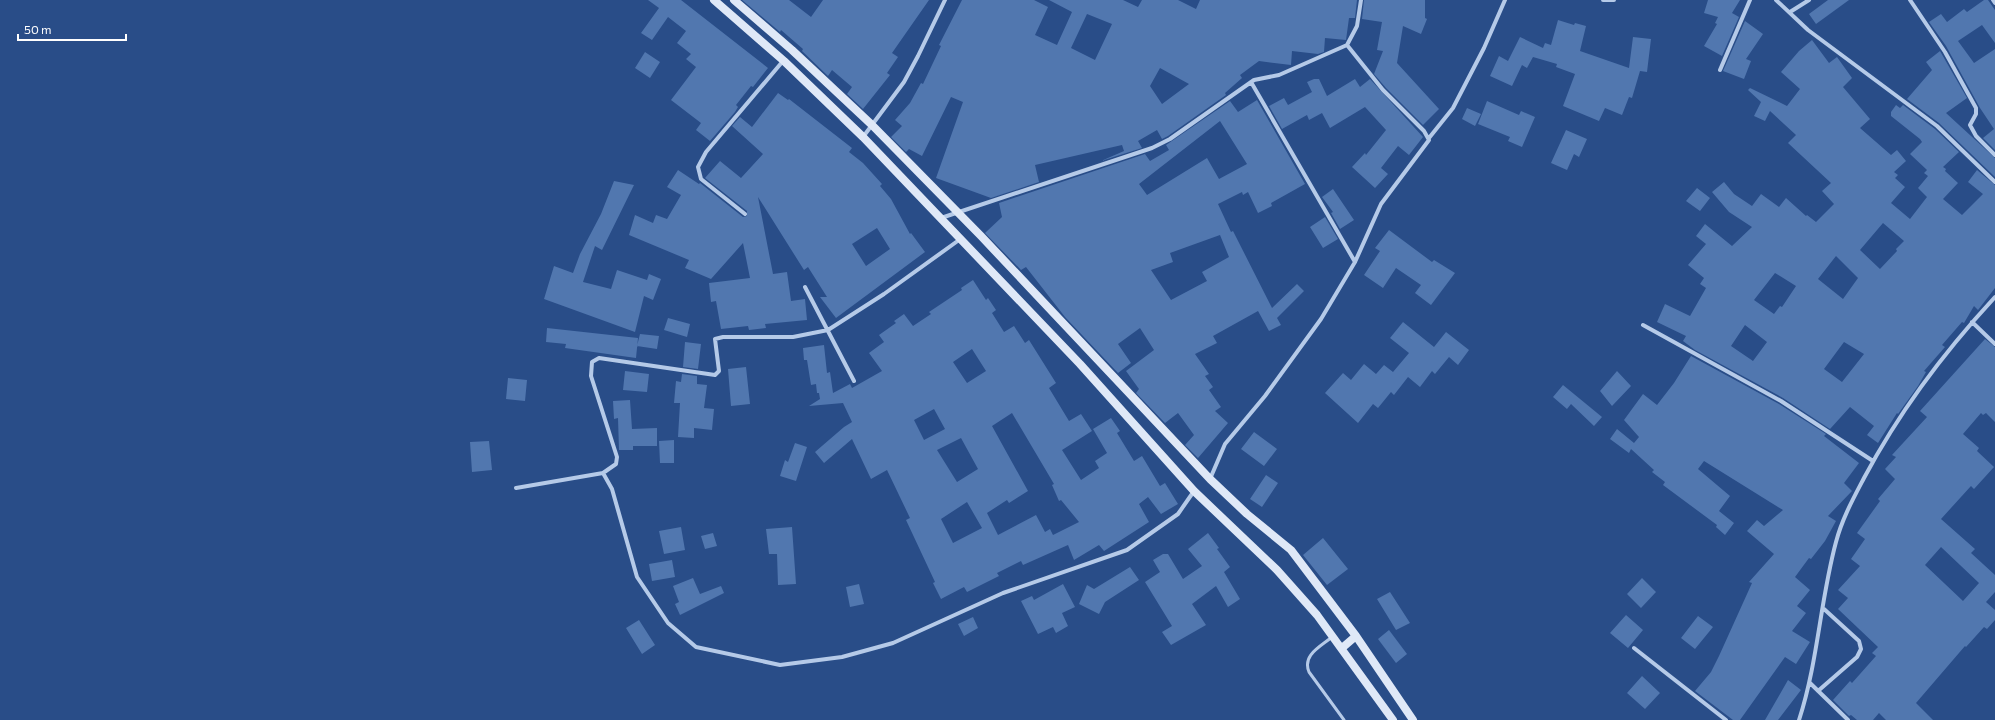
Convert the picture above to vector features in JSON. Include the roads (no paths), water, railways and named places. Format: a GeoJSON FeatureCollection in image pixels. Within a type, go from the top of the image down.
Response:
{"type":"FeatureCollection","features":[{"type":"Feature","properties":{"kind":"main road"},"geometry":{"type":"LineString","coordinates":[[714,0],[784,61],[863,137],[941,218],[959,240],[1080,364],[1194,491],[1252,545],[1304,598],[1342,648],[1393,720]]}},
{"type":"Feature","properties":{"kind":"main road"},"geometry":{"type":"LineString","coordinates":[[734,0],[792,50],[872,125],[958,212],[1210,479],[1247,514],[1291,550],[1356,636],[1413,720]]}},
{"type":"Feature","properties":{"kind":"main road"},"geometry":{"type":"LineString","coordinates":[[1342,648],[1356,636]]}},
{"type":"Feature","properties":{"kind":"street"},"geometry":{"type":"LineString","coordinates":[[863,137],[904,82],[945,0]]}},
{"type":"Feature","properties":{"kind":"street"},"geometry":{"type":"LineString","coordinates":[[941,218],[1152,148],[1181,132],[1250,82],[1279,75],[1347,46],[1357,26],[1361,0]]}},
{"type":"Feature","properties":{"kind":"street"},"geometry":{"type":"LineString","coordinates":[[1210,479],[1225,444],[1265,396],[1321,319],[1355,262],[1381,204],[1453,108],[1484,48],[1505,0]]}},
{"type":"Feature","properties":{"kind":"street"},"geometry":{"type":"LineString","coordinates":[[1603,0],[1614,0]]}},
{"type":"Feature","properties":{"kind":"street"},"geometry":{"type":"LineString","coordinates":[[1720,70],[1750,0]]}},
{"type":"Feature","properties":{"kind":"street"},"geometry":{"type":"LineString","coordinates":[[1776,0],[1808,30],[1936,126],[1995,182]]}},
{"type":"Feature","properties":{"kind":"street"},"geometry":{"type":"LineString","coordinates":[[1790,12],[1809,0]]}},
{"type":"Feature","properties":{"kind":"street"},"geometry":{"type":"LineString","coordinates":[[1910,0],[1945,52],[1976,108],[1976,114],[1970,125],[1972,130],[1995,155]]}},
{"type":"Feature","properties":{"kind":"street"},"geometry":{"type":"LineString","coordinates":[[1347,46],[1383,90],[1429,138]]}},
{"type":"Feature","properties":{"kind":"street"},"geometry":{"type":"LineString","coordinates":[[745,214],[701,179],[698,167],[710,146],[784,61]]}},
{"type":"Feature","properties":{"kind":"street"},"geometry":{"type":"LineString","coordinates":[[1250,82],[1355,262]]}},
{"type":"Feature","properties":{"kind":"street"},"geometry":{"type":"LineString","coordinates":[[516,488],[603,473],[616,464],[617,457],[591,376],[592,362],[599,358],[715,375],[719,371],[715,339],[723,337],[794,337],[828,330],[884,294],[959,240]]}},
{"type":"Feature","properties":{"kind":"street"},"geometry":{"type":"LineString","coordinates":[[805,287],[854,381]]}},
{"type":"Feature","properties":{"kind":"street"},"geometry":{"type":"LineString","coordinates":[[1799,720],[1810,683],[1831,564],[1842,522],[1873,461],[1910,402],[1947,350],[1995,297]]}},
{"type":"Feature","properties":{"kind":"street"},"geometry":{"type":"LineString","coordinates":[[1972,322],[1995,344]]}},
{"type":"Feature","properties":{"kind":"street"},"geometry":{"type":"LineString","coordinates":[[1643,325],[1781,401],[1873,461]]}},
{"type":"Feature","properties":{"kind":"street"},"geometry":{"type":"LineString","coordinates":[[603,473],[612,489],[637,576],[668,624],[696,647],[780,665],[842,657],[892,643],[1003,593],[1127,550],[1178,514],[1194,491]]}},
{"type":"Feature","properties":{"kind":"street"},"geometry":{"type":"LineString","coordinates":[[1818,691],[1856,657],[1861,649],[1859,641],[1824,609]]}},
{"type":"Feature","properties":{"kind":"street"},"geometry":{"type":"LineString","coordinates":[[1634,648],[1726,720]]}},
{"type":"Feature","properties":{"kind":"street"},"geometry":{"type":"LineString","coordinates":[[1810,683],[1848,720]]}},
{"type":"Feature","properties":{"kind":"lane"},"geometry":{"type":"LineString","coordinates":[[1333,636],[1312,652],[1306,660],[1306,666],[1344,720]]}}]}
